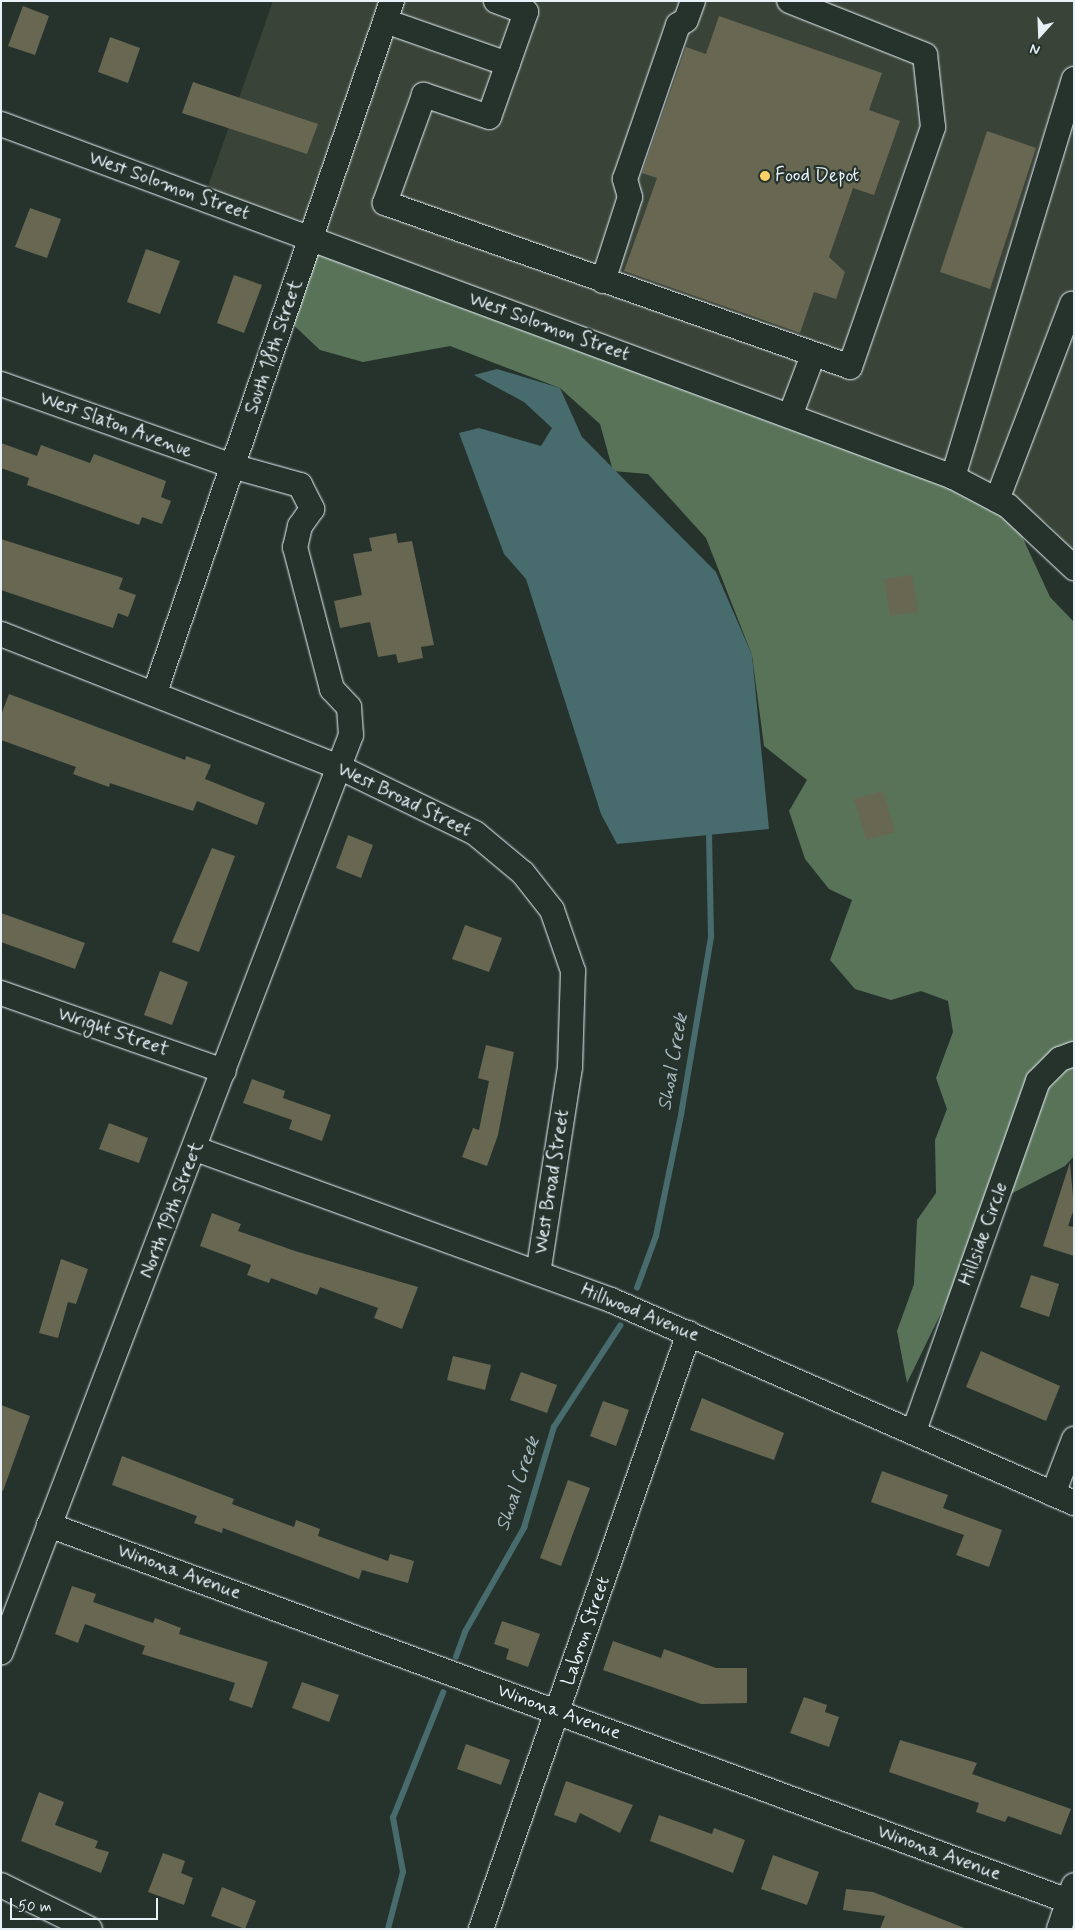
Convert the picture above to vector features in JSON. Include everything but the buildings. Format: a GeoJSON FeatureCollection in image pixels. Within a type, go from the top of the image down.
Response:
{"type":"FeatureCollection","features":[{"type":"Feature","properties":{"kind":"street"},"geometry":{"type":"LineString","coordinates":[[496,1],[526,12],[489,117],[424,95],[385,203],[813,355],[850,366],[933,127],[925,55],[790,1]]}},
{"type":"Feature","properties":{"kind":"street"},"geometry":{"type":"LineString","coordinates":[[603,281],[630,197],[625,179],[678,25],[686,20],[693,1]]}},
{"type":"Feature","properties":{"kind":"street"},"geometry":{"type":"LineString","coordinates":[[389,6],[508,64]]}},
{"type":"Feature","properties":{"kind":"street","name":"South 18th Street"},"geometry":{"type":"LineString","coordinates":[[155,692],[389,6]]}},
{"type":"Feature","properties":{"kind":"street"},"geometry":{"type":"LineString","coordinates":[[953,476],[1074,79]]}},
{"type":"Feature","properties":{"kind":"street","name":"West Solomon Street"},"geometry":{"type":"LineString","coordinates":[[1,124],[953,476],[997,500],[1052,543],[1074,568]]}},
{"type":"Feature","properties":{"kind":"street"},"geometry":{"type":"LineString","coordinates":[[997,500],[1072,304]]}},
{"type":"Feature","properties":{"kind":"street"},"geometry":{"type":"LineString","coordinates":[[790,416],[813,355]]}},
{"type":"Feature","properties":{"kind":"street","name":"West Slaton Avenue"},"geometry":{"type":"LineString","coordinates":[[1,384],[232,466],[300,485],[312,509],[300,526],[295,547],[332,690],[349,707],[351,735],[339,766]]}},
{"type":"Feature","properties":{"kind":"street","name":"West Broad Street"},"geometry":{"type":"LineString","coordinates":[[1,634],[155,692],[339,766],[475,833],[523,873],[552,910],[573,970],[570,1067],[538,1273]]}},
{"type":"Feature","properties":{"kind":"street","name":"North 19th Street"},"geometry":{"type":"LineString","coordinates":[[1,1652],[196,1149],[339,766]]}},
{"type":"Feature","properties":{"kind":"street","name":"Wright Street"},"geometry":{"type":"LineString","coordinates":[[1,993],[224,1071]]}},
{"type":"Feature","properties":{"kind":"street","name":"Hillside Circle"},"geometry":{"type":"LineString","coordinates":[[914,1430],[1038,1081],[1060,1059],[1074,1054]]}},
{"type":"Feature","properties":{"kind":"street","name":"Hillwood Avenue"},"geometry":{"type":"LineString","coordinates":[[196,1149],[538,1273],[689,1333],[914,1430],[1064,1498]]}},
{"type":"Feature","properties":{"kind":"street","name":"Labron Street"},"geometry":{"type":"LineString","coordinates":[[481,1929],[689,1333]]}},
{"type":"Feature","properties":{"kind":"street"},"geometry":{"type":"LineString","coordinates":[[1064,1498],[1074,1439]]}},
{"type":"Feature","properties":{"kind":"street","name":"Winona Avenue"},"geometry":{"type":"LineString","coordinates":[[49,1525],[558,1712],[1071,1893]]}},
{"type":"Feature","properties":{"kind":"street"},"geometry":{"type":"LineString","coordinates":[[1,1885],[90,1929]]}},
{"type":"Feature","properties":{"kind":"street"},"geometry":{"type":"LineString","coordinates":[[1059,1929],[1071,1893]]}},
{"type":"Feature","properties":{"kind":"shaded area"},"geometry":{"type":"Polygon","coordinates":[[[273,1],[1074,1],[1074,554],[1049,524],[919,453],[205,195],[273,1]]]}},
{"type":"Feature","properties":{"kind":"green space"},"geometry":{"type":"Polygon","coordinates":[[[311,239],[1008,506],[1050,597],[1074,622],[1074,1156],[1065,1166],[995,1202],[907,1383],[897,1331],[914,1284],[917,1220],[936,1193],[935,1140],[947,1109],[936,1078],[953,1032],[948,1001],[921,991],[891,1000],[855,989],[830,960],[852,900],[829,889],[805,859],[789,811],[807,780],[764,746],[752,655],[706,538],[648,474],[613,471],[600,424],[560,388],[450,346],[363,362],[320,350],[284,316],[311,239]]]}},
{"type":"Feature","properties":{"kind":"water"},"geometry":{"type":"Polygon","coordinates":[[[497,369],[560,388],[582,437],[716,572],[752,655],[769,829],[617,844],[601,814],[526,579],[504,554],[459,433],[479,428],[541,446],[552,428],[524,402],[474,375],[497,369]]]}},
{"type":"Feature","properties":{"kind":"waterway","name":"Shoal Creek"},"geometry":{"type":"LineString","coordinates":[[637,1288],[656,1236],[681,1115],[711,937],[709,837]]}},
{"type":"Feature","properties":{"kind":"waterway","name":"Shoal Creek"},"geometry":{"type":"LineString","coordinates":[[456,1657],[465,1632],[524,1528],[554,1427],[620,1326]]}},
{"type":"Feature","properties":{"kind":"waterway","name":"Shoal Creek"},"geometry":{"type":"LineString","coordinates":[[388,1929],[403,1872],[393,1818],[443,1693]]}},
{"type":"Feature","properties":{"kind":"place","name":"Food Depot"},"geometry":{"type":"Point","coordinates":[765,176]}}]}
